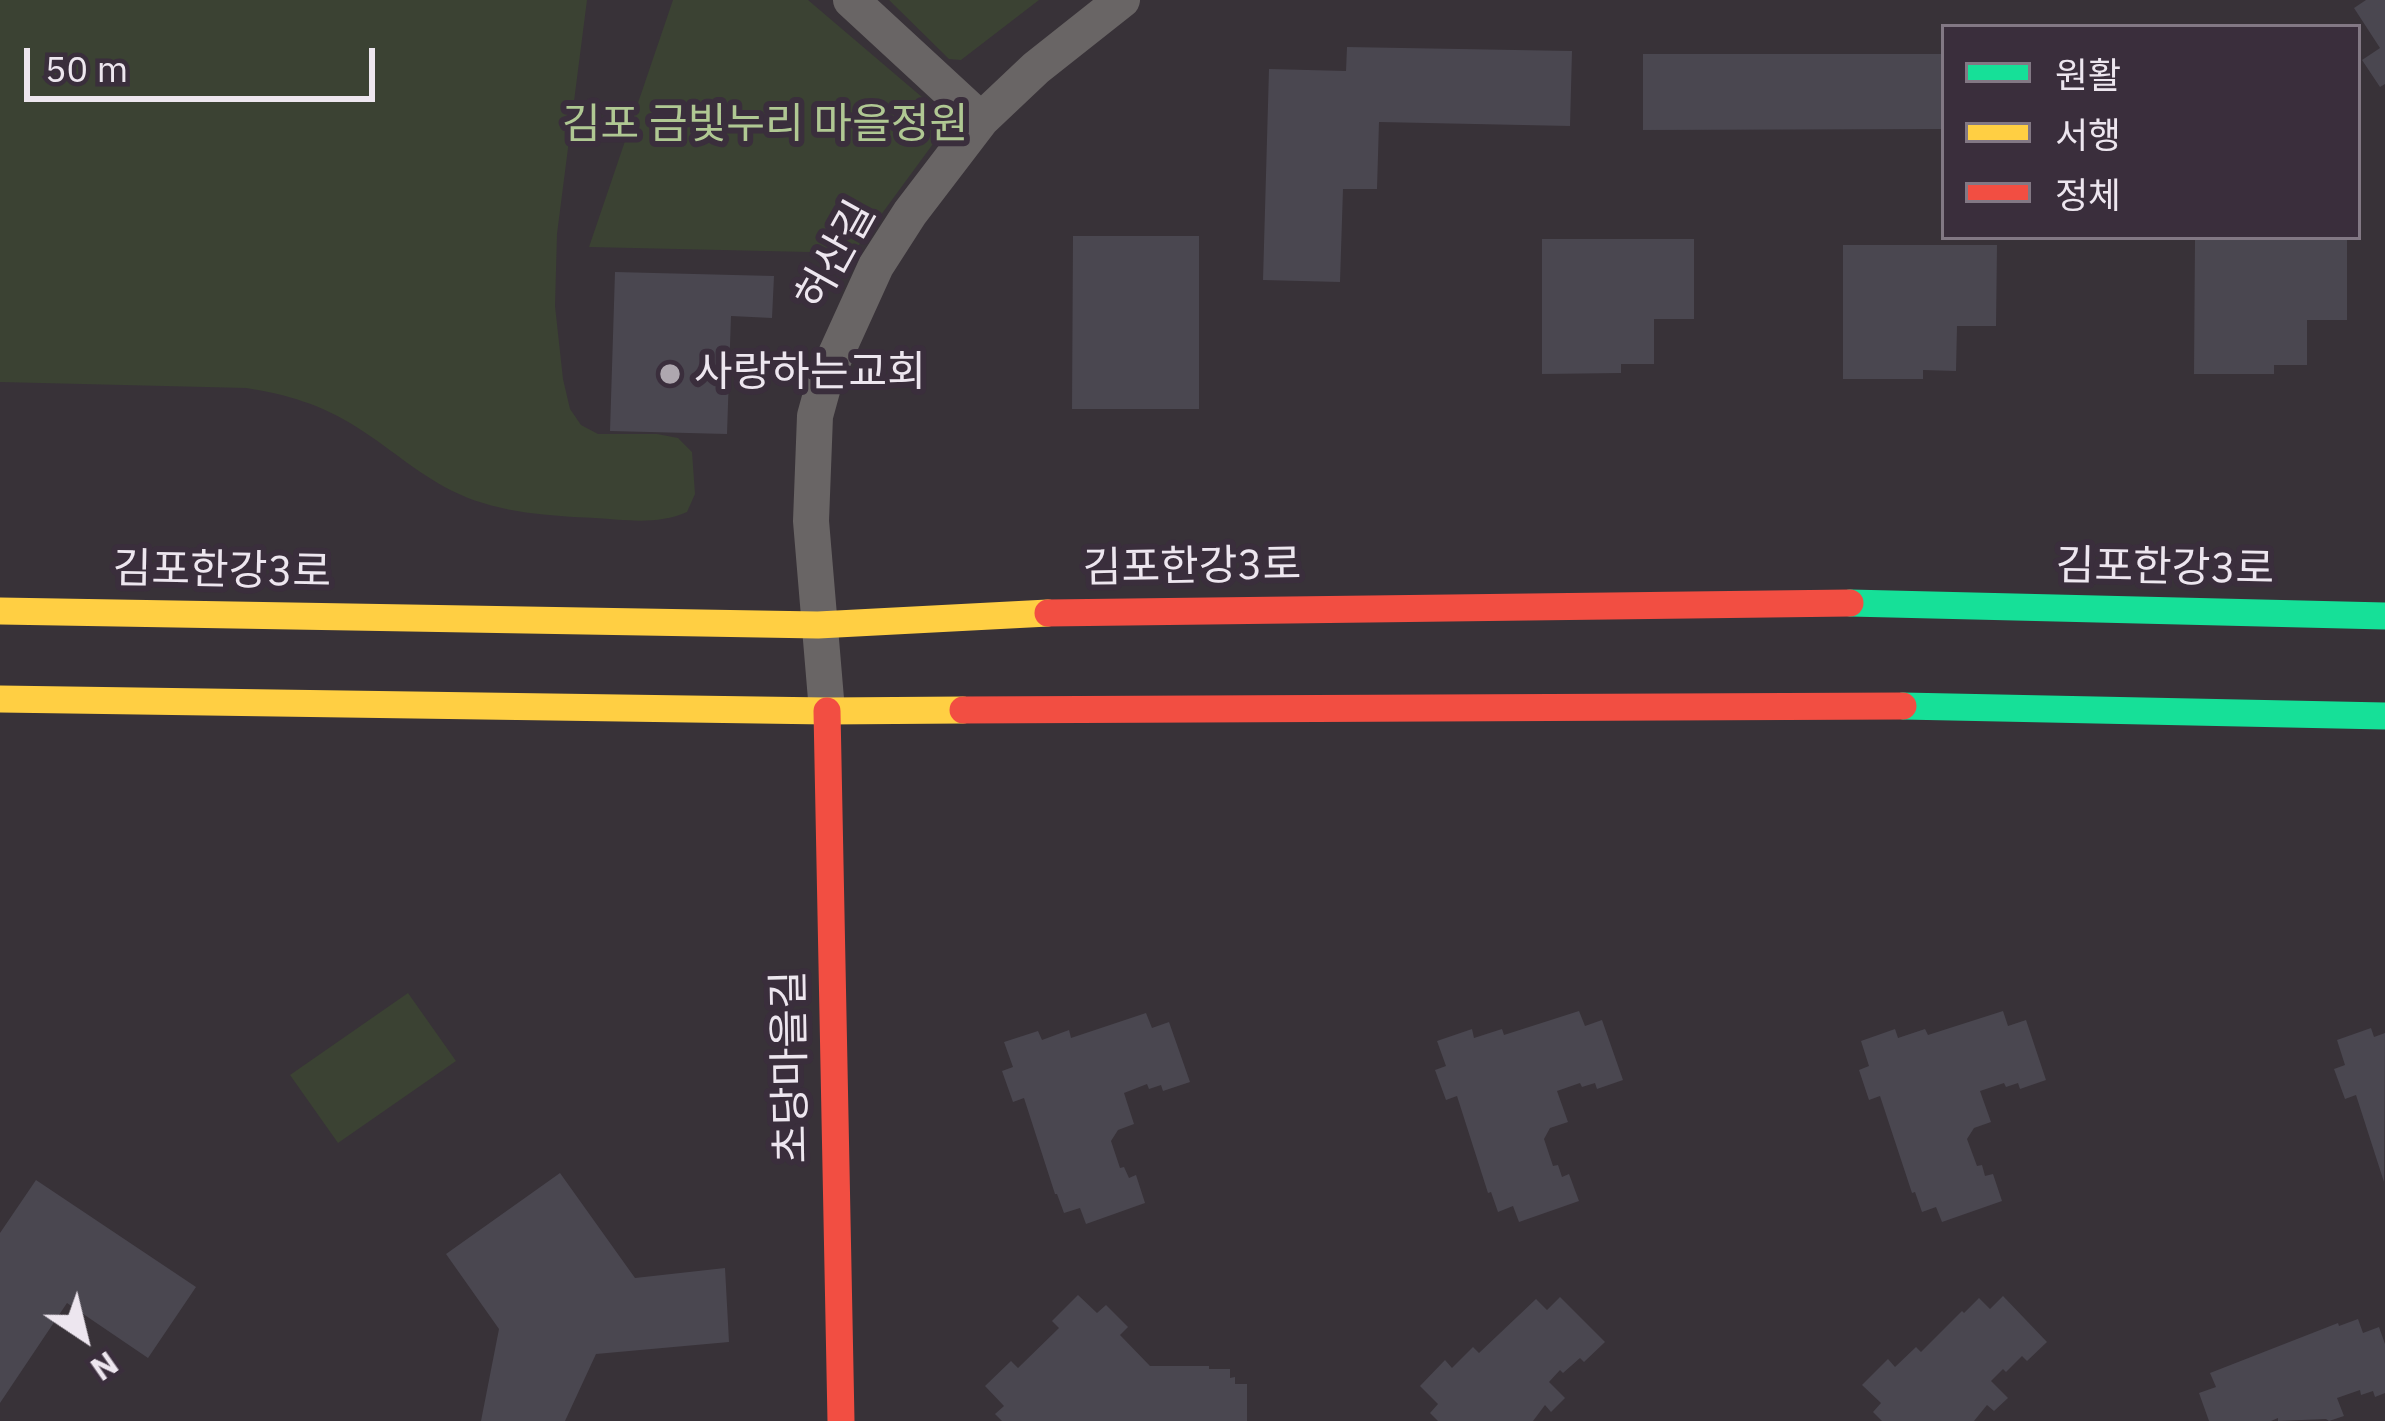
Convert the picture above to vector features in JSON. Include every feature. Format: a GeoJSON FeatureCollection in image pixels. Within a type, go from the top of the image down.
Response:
{"type":"FeatureCollection","features":[{"type":"Feature","properties":{"kind":"street"},"geometry":{"type":"LineString","coordinates":[[851,0],[981,120]]}},
{"type":"Feature","properties":{"kind":"street","name":"허산길"},"geometry":{"type":"LineString","coordinates":[[827,711],[811,521],[815,416],[826,376],[876,266],[981,120],[1036,68],[1122,0]]}},
{"type":"Feature","properties":{"kind":"street","name":"김포한강3로"},"geometry":{"type":"LineString","coordinates":[[0,611],[818,625],[1083,611],[1811,602],[2385,616]]}},
{"type":"Feature","properties":{"kind":"street"},"geometry":{"type":"LineString","coordinates":[[0,699],[827,711],[1900,706],[2385,716]]}},
{"type":"Feature","properties":{"kind":"street","name":"초당마을길"},"geometry":{"type":"LineString","coordinates":[[827,711],[841,1421]]}},
{"type":"Feature","properties":{"kind":"green space"},"geometry":{"type":"Polygon","coordinates":[[[0,0],[587,0],[557,234],[555,306],[563,379],[570,409],[581,425],[598,434],[678,438],[692,452],[695,494],[687,512],[665,519],[630,520],[543,515],[491,505],[445,487],[331,413],[261,390],[0,382],[0,0]]]}},
{"type":"Feature","properties":{"kind":"green space","name":"김포 금빛누리 마을정원"},"geometry":{"type":"Polygon","coordinates":[[[673,0],[808,0],[936,109],[941,133],[853,253],[589,247],[673,0]]]}},
{"type":"Feature","properties":{"kind":"green space"},"geometry":{"type":"Polygon","coordinates":[[[889,0],[1039,0],[961,60],[949,59],[889,0]]]}},
{"type":"Feature","properties":{"kind":"green space"},"geometry":{"type":"Polygon","coordinates":[[[408,993],[456,1061],[338,1143],[290,1075],[408,993]]]}},
{"type":"Feature","properties":{"kind":"building"},"geometry":{"type":"Polygon","coordinates":[[[2366,0],[2385,0],[2385,84],[2380,87],[2362,60],[2380,48],[2354,8],[2366,0]]]}},
{"type":"Feature","properties":{"kind":"building"},"geometry":{"type":"Polygon","coordinates":[[[1347,47],[1572,51],[1570,126],[1379,122],[1377,189],[1343,189],[1340,282],[1263,280],[1269,69],[1346,71],[1347,47]]]}},
{"type":"Feature","properties":{"kind":"building"},"geometry":{"type":"Polygon","coordinates":[[[1643,54],[1941,54],[1941,129],[1643,130],[1643,54]]]}},
{"type":"Feature","properties":{"kind":"building"},"geometry":{"type":"Polygon","coordinates":[[[1073,236],[1199,236],[1199,409],[1072,409],[1073,236]]]}},
{"type":"Feature","properties":{"kind":"building"},"geometry":{"type":"Polygon","coordinates":[[[1542,239],[1694,239],[1694,319],[1654,319],[1654,364],[1621,364],[1621,373],[1542,374],[1542,239]]]}},
{"type":"Feature","properties":{"kind":"building"},"geometry":{"type":"Polygon","coordinates":[[[2195,240],[2347,240],[2347,320],[2307,320],[2307,365],[2274,365],[2274,374],[2194,374],[2195,240]]]}},
{"type":"Feature","properties":{"kind":"building"},"geometry":{"type":"Polygon","coordinates":[[[1843,245],[1997,245],[1996,326],[1957,326],[1956,371],[1923,370],[1923,379],[1843,379],[1843,245]]]}},
{"type":"Feature","properties":{"kind":"building","name":"사랑하는교회"},"geometry":{"type":"Polygon","coordinates":[[[615,272],[774,276],[772,318],[731,316],[727,434],[610,431],[615,272]]]}},
{"type":"Feature","properties":{"kind":"building"},"geometry":{"type":"Polygon","coordinates":[[[1579,1011],[1585,1026],[1602,1020],[1623,1080],[1597,1089],[1595,1083],[1582,1087],[1580,1083],[1557,1091],[1568,1122],[1550,1128],[1544,1139],[1553,1166],[1558,1165],[1562,1177],[1569,1174],[1579,1201],[1519,1222],[1513,1206],[1498,1212],[1488,1193],[1457,1096],[1446,1100],[1435,1070],[1446,1066],[1437,1041],[1472,1029],[1474,1038],[1502,1029],[1504,1035],[1579,1011]]]}},
{"type":"Feature","properties":{"kind":"building"},"geometry":{"type":"Polygon","coordinates":[[[2003,1011],[2008,1026],[2026,1020],[2046,1080],[2020,1089],[2018,1083],[2006,1087],[2004,1083],[1980,1091],[1991,1122],[1974,1128],[1967,1139],[1977,1166],[1982,1165],[1985,1176],[1993,1174],[2002,1201],[1942,1222],[1936,1207],[1922,1212],[1880,1096],[1869,1100],[1859,1070],[1869,1066],[1861,1041],[1895,1029],[1898,1038],[1925,1029],[1928,1035],[2003,1011]]]}},
{"type":"Feature","properties":{"kind":"building"},"geometry":{"type":"Polygon","coordinates":[[[1146,1013],[1152,1028],[1169,1022],[1190,1082],[1163,1091],[1161,1085],[1149,1089],[1147,1084],[1124,1093],[1134,1124],[1118,1130],[1111,1141],[1120,1168],[1124,1167],[1129,1178],[1136,1175],[1145,1203],[1086,1224],[1080,1208],[1064,1213],[1024,1098],[1013,1102],[1002,1071],[1013,1067],[1004,1042],[1038,1031],[1042,1040],[1069,1030],[1071,1038],[1146,1013]]]}},
{"type":"Feature","properties":{"kind":"building"},"geometry":{"type":"Polygon","coordinates":[[[2371,1028],[2374,1037],[2385,1033],[2384,1182],[2356,1095],[2345,1099],[2334,1069],[2345,1065],[2337,1040],[2371,1028]]]}},
{"type":"Feature","properties":{"kind":"building"},"geometry":{"type":"Polygon","coordinates":[[[560,1173],[635,1278],[725,1268],[729,1342],[596,1354],[565,1421],[481,1421],[499,1329],[446,1254],[560,1173]]]}},
{"type":"Feature","properties":{"kind":"building"},"geometry":{"type":"Polygon","coordinates":[[[36,1180],[196,1287],[148,1358],[67,1303],[0,1403],[0,1233],[36,1180]]]}},
{"type":"Feature","properties":{"kind":"building"},"geometry":{"type":"Polygon","coordinates":[[[1078,1295],[1097,1313],[1106,1305],[1128,1327],[1120,1335],[1150,1366],[1230,1369],[1235,1384],[1247,1384],[1247,1421],[1002,1421],[995,1414],[1004,1406],[985,1386],[1011,1361],[1018,1368],[1059,1328],[1052,1321],[1078,1295]]]}},
{"type":"Feature","properties":{"kind":"building"},"geometry":{"type":"Polygon","coordinates":[[[2003,1296],[2047,1342],[2027,1361],[2022,1356],[1991,1381],[2008,1398],[1994,1411],[1987,1405],[1974,1421],[1882,1421],[1873,1412],[1881,1403],[1862,1385],[1888,1359],[1895,1367],[1916,1347],[1921,1352],[1979,1298],[1990,1309],[2003,1296]]]}},
{"type":"Feature","properties":{"kind":"building"},"geometry":{"type":"Polygon","coordinates":[[[1560,1297],[1605,1342],[1584,1362],[1580,1358],[1549,1382],[1565,1398],[1551,1412],[1545,1405],[1533,1421],[1438,1421],[1430,1413],[1438,1404],[1420,1386],[1445,1360],[1452,1368],[1473,1347],[1479,1353],[1536,1299],[1547,1310],[1560,1297]]]}},
{"type":"Feature","properties":{"kind":"building"},"geometry":{"type":"Polygon","coordinates":[[[2358,1319],[2363,1333],[2379,1327],[2385,1344],[2385,1393],[2375,1397],[2373,1391],[2361,1395],[2360,1390],[2337,1398],[2344,1416],[2329,1421],[2209,1421],[2199,1393],[2216,1387],[2210,1373],[2358,1319]]]}},
{"type":"Feature","properties":{"kind":"traffic: fast"},"geometry":{"type":"LineString","coordinates":[[1850,603],[2385,616]]}},
{"type":"Feature","properties":{"kind":"traffic: fast"},"geometry":{"type":"LineString","coordinates":[[1903,706],[2385,716]]}},
{"type":"Feature","properties":{"kind":"traffic: slow"},"geometry":{"type":"LineString","coordinates":[[0,611],[818,625],[1048,613]]}},
{"type":"Feature","properties":{"kind":"traffic: slow"},"geometry":{"type":"LineString","coordinates":[[0,699],[963,710]]}},
{"type":"Feature","properties":{"kind":"traffic: jam"},"geometry":{"type":"LineString","coordinates":[[1048,613],[1850,603]]}},
{"type":"Feature","properties":{"kind":"traffic: jam"},"geometry":{"type":"LineString","coordinates":[[963,710],[1903,706]]}},
{"type":"Feature","properties":{"kind":"traffic: jam"},"geometry":{"type":"LineString","coordinates":[[827,711],[841,1421]]}},
{"type":"Feature","properties":{"kind":"place","name":"사랑하는교회"},"geometry":{"type":"Point","coordinates":[670,374]}}]}
